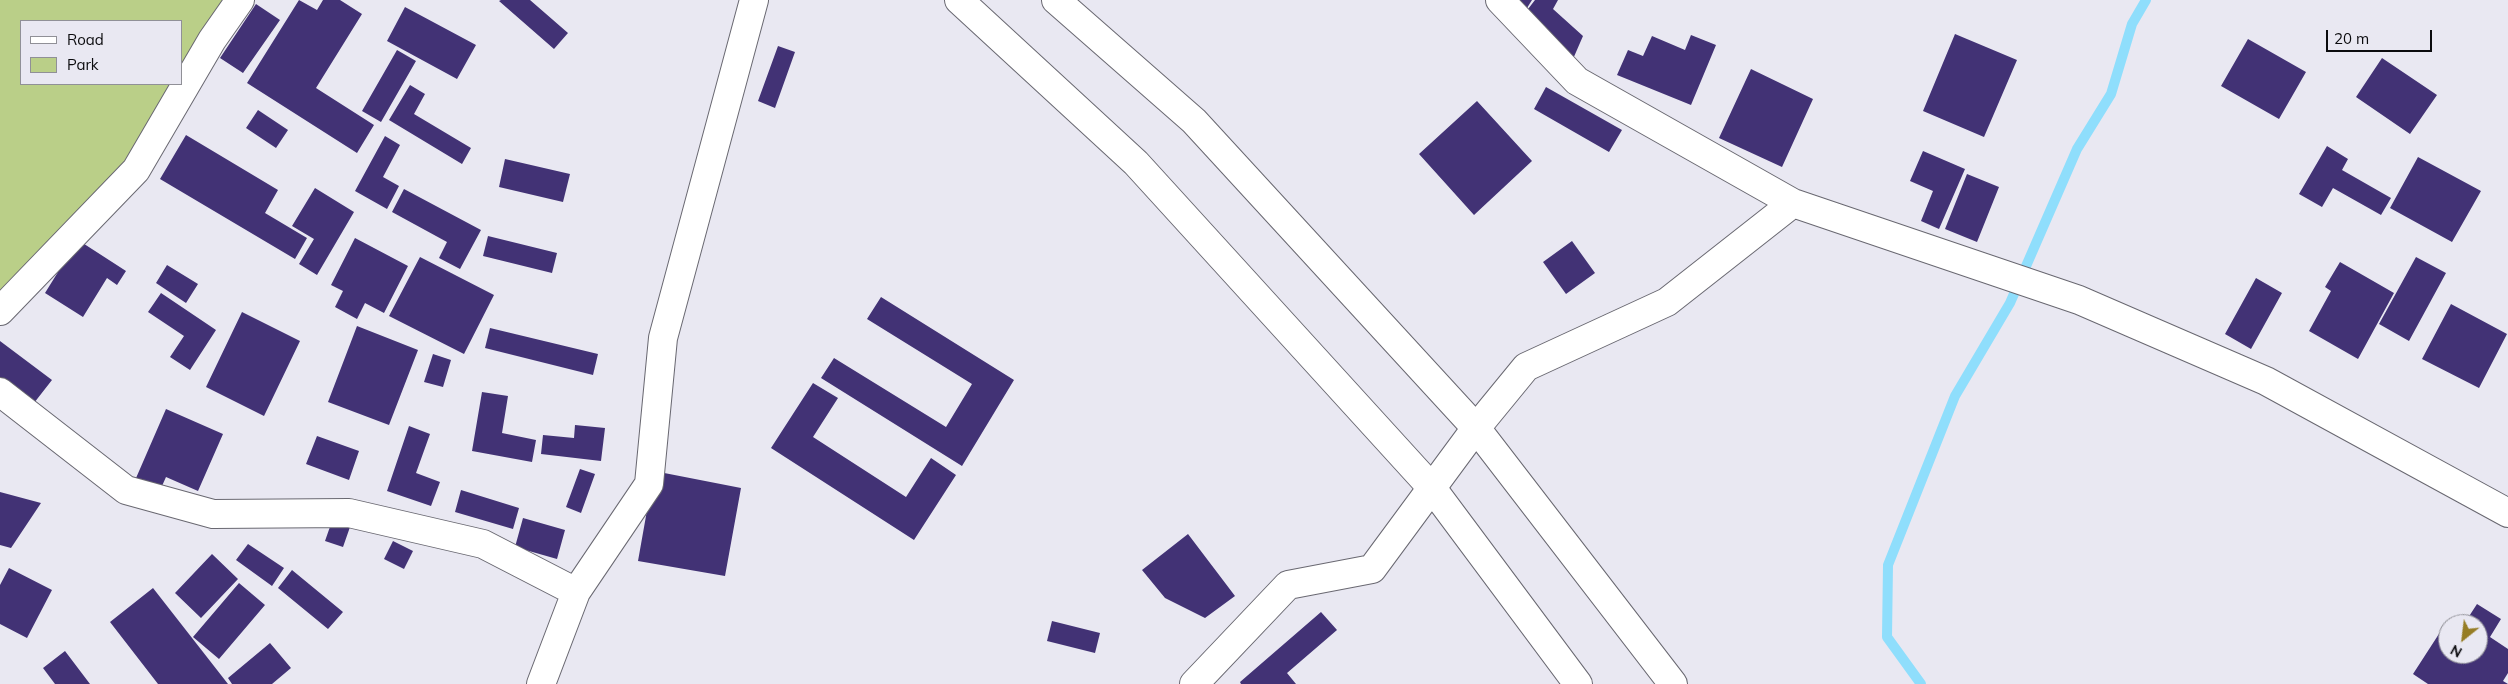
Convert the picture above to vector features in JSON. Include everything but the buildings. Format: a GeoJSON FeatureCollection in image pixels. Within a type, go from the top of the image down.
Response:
{"type":"FeatureCollection","features":[{"type":"Feature","properties":{"kind":"street"},"geometry":{"type":"LineString","coordinates":[[0,311],[136,170],[212,40],[240,0]]}},
{"type":"Feature","properties":{"kind":"street"},"geometry":{"type":"LineString","coordinates":[[542,684],[576,592],[649,484],[663,338],[754,0]]}},
{"type":"Feature","properties":{"kind":"street"},"geometry":{"type":"LineString","coordinates":[[959,0],[1136,163],[1432,488],[1578,684]]}},
{"type":"Feature","properties":{"kind":"street"},"geometry":{"type":"LineString","coordinates":[[1056,0],[1194,121],[1476,428],[1674,684]]}},
{"type":"Feature","properties":{"kind":"street"},"geometry":{"type":"LineString","coordinates":[[1500,0],[1577,81],[1793,203],[2080,300],[2266,380],[2508,512]]}},
{"type":"Feature","properties":{"kind":"street"},"geometry":{"type":"LineString","coordinates":[[1194,684],[1288,585],[1372,569],[1476,428],[1526,367],[1668,302],[1793,203]]}},
{"type":"Feature","properties":{"kind":"street"},"geometry":{"type":"LineString","coordinates":[[0,392],[126,490],[213,514],[349,513],[483,544],[576,592]]}},
{"type":"Feature","properties":{"kind":"green space"},"geometry":{"type":"Polygon","coordinates":[[[0,0],[240,0],[136,170],[0,311],[0,0]]]}},
{"type":"Feature","properties":{"kind":"waterway"},"geometry":{"type":"LineString","coordinates":[[1921,684],[1887,637],[1888,565],[1955,396],[2010,303],[2077,149],[2111,94],[2132,24],[2146,0]]}}]}
